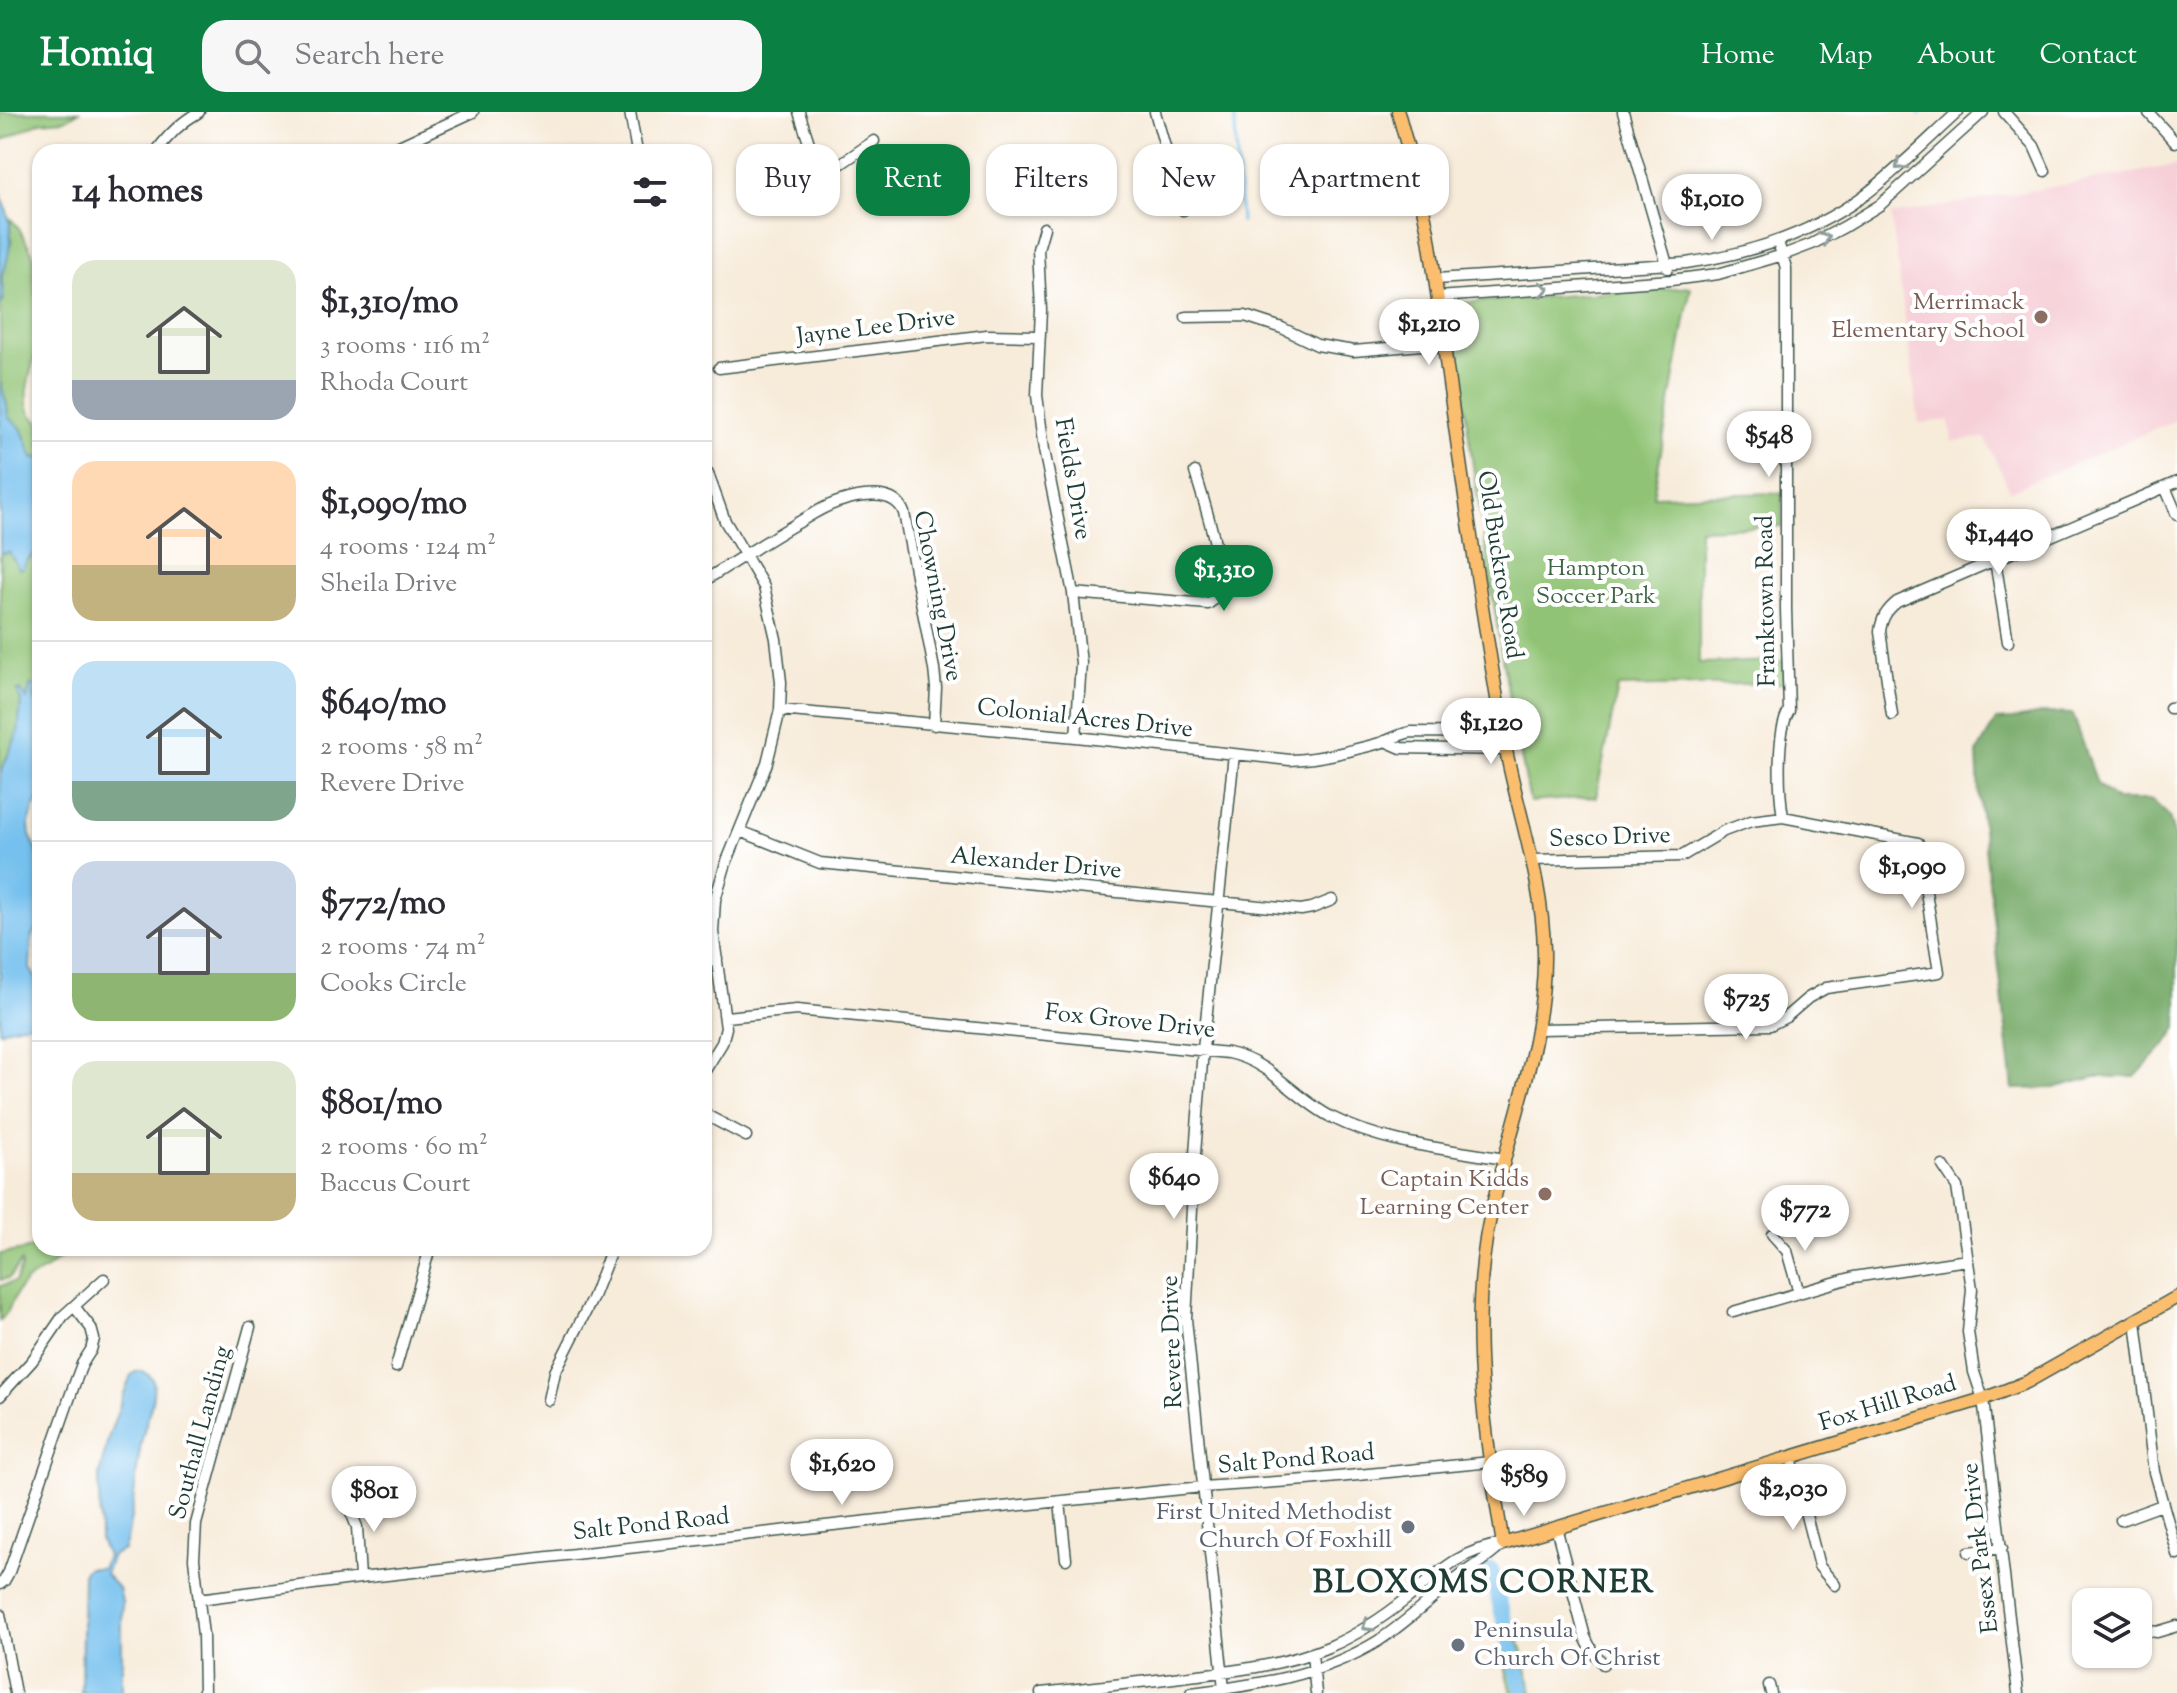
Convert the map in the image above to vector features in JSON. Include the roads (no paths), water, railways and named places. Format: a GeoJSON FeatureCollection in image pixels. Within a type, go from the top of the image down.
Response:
{"type":"FeatureCollection","features":[{"type":"Feature","properties":{"kind":"main road","name":"Old Buckroe Road"},"geometry":{"type":"LineString","coordinates":[[1398,112],[1418,185],[1436,279],[1503,733],[1543,921],[1544,953],[1538,1029],[1487,1237],[1479,1327],[1480,1379],[1503,1544]]}},
{"type":"Feature","properties":{"kind":"main road","name":"Fox Hill Road"},"geometry":{"type":"LineString","coordinates":[[1503,1544],[1983,1399],[2027,1382],[2177,1297]]}},
{"type":"Feature","properties":{"kind":"street"},"geometry":{"type":"LineString","coordinates":[[161,144],[167,135],[199,112]]}},
{"type":"Feature","properties":{"kind":"street"},"geometry":{"type":"LineString","coordinates":[[403,144],[473,112]]}},
{"type":"Feature","properties":{"kind":"street"},"geometry":{"type":"LineString","coordinates":[[630,112],[636,144]]}},
{"type":"Feature","properties":{"kind":"street"},"geometry":{"type":"LineString","coordinates":[[799,112],[818,171],[836,167],[874,141]]}},
{"type":"Feature","properties":{"kind":"street"},"geometry":{"type":"LineString","coordinates":[[1155,112],[1164,144]]}},
{"type":"Feature","properties":{"kind":"street"},"geometry":{"type":"LineString","coordinates":[[1623,112],[1671,280]]}},
{"type":"Feature","properties":{"kind":"street"},"geometry":{"type":"LineString","coordinates":[[1436,279],[1667,265],[1711,259],[1778,242],[1827,219],[1862,197],[1958,112]]}},
{"type":"Feature","properties":{"kind":"street"},"geometry":{"type":"LineString","coordinates":[[1438,297],[1671,280],[1718,274],[1783,255],[1822,239],[1880,205],[1983,112]]}},
{"type":"Feature","properties":{"kind":"street"},"geometry":{"type":"LineString","coordinates":[[2004,112],[2034,146],[2045,171]]}},
{"type":"Feature","properties":{"kind":"street"},"geometry":{"type":"LineString","coordinates":[[2148,112],[2175,142]]}},
{"type":"Feature","properties":{"kind":"street","name":"Fields Drive"},"geometry":{"type":"LineString","coordinates":[[1044,228],[1038,249],[1041,310],[1037,395],[1044,450],[1073,593],[1081,663],[1076,737]]}},
{"type":"Feature","properties":{"kind":"street","name":"Franktown Road"},"geometry":{"type":"LineString","coordinates":[[1778,242],[1786,268],[1789,711],[1784,719],[1781,754],[1783,817]]}},
{"type":"Feature","properties":{"kind":"street"},"geometry":{"type":"LineString","coordinates":[[1186,317],[1245,316],[1282,328],[1317,345],[1354,351],[1444,343]]}},
{"type":"Feature","properties":{"kind":"street","name":"Jayne Lee Drive"},"geometry":{"type":"LineString","coordinates":[[719,368],[987,335],[1040,336]]}},
{"type":"Feature","properties":{"kind":"street"},"geometry":{"type":"LineString","coordinates":[[1073,593],[1208,604],[1220,595],[1212,530],[1195,472]]}},
{"type":"Feature","properties":{"kind":"street"},"geometry":{"type":"LineString","coordinates":[[1892,715],[1880,631],[1886,612],[1897,602],[2177,482]]}},
{"type":"Feature","properties":{"kind":"street"},"geometry":{"type":"LineString","coordinates":[[712,485],[725,521],[764,587],[781,667],[780,710],[767,763],[725,866],[715,900],[713,932],[726,1028],[722,1043],[712,1059]]}},
{"type":"Feature","properties":{"kind":"street"},"geometry":{"type":"LineString","coordinates":[[2165,487],[2177,515]]}},
{"type":"Feature","properties":{"kind":"street","name":"Chowning Drive"},"geometry":{"type":"LineString","coordinates":[[712,576],[836,502],[874,496],[898,502],[904,513],[934,669],[934,725]]}},
{"type":"Feature","properties":{"kind":"street"},"geometry":{"type":"LineString","coordinates":[[1995,560],[2008,642]]}},
{"type":"Feature","properties":{"kind":"street","name":"Colonial Acres Drive"},"geometry":{"type":"LineString","coordinates":[[780,710],[1272,758],[1308,759],[1411,732],[1503,733]]}},
{"type":"Feature","properties":{"kind":"street","name":"Colonial Acres Drive"},"geometry":{"type":"LineString","coordinates":[[1385,741],[1401,748],[1506,750]]}},
{"type":"Feature","properties":{"kind":"street","name":"Revere Drive"},"geometry":{"type":"LineString","coordinates":[[1224,1689],[1186,1319],[1203,1049],[1234,754]]}},
{"type":"Feature","properties":{"kind":"street","name":"Sesco Drive"},"geometry":{"type":"LineString","coordinates":[[1532,860],[1682,856],[1724,831],[1751,821],[1783,817],[1918,843],[1939,972],[1826,988],[1770,1025],[1538,1029]]}},
{"type":"Feature","properties":{"kind":"street","name":"Alexander Drive"},"geometry":{"type":"LineString","coordinates":[[740,831],[820,863],[1301,910],[1332,900]]}},
{"type":"Feature","properties":{"kind":"street"},"geometry":{"type":"LineString","coordinates":[[712,960],[717,959]]}},
{"type":"Feature","properties":{"kind":"street","name":"Fox Grove Drive"},"geometry":{"type":"LineString","coordinates":[[726,1017],[797,1010],[1203,1049],[1250,1059],[1271,1072],[1303,1100],[1358,1129],[1415,1144],[1505,1159]]}},
{"type":"Feature","properties":{"kind":"street"},"geometry":{"type":"LineString","coordinates":[[712,1118],[746,1136]]}},
{"type":"Feature","properties":{"kind":"street","name":"Essex Park Drive"},"geometry":{"type":"LineString","coordinates":[[1943,1166],[1957,1187],[1972,1289],[1968,1332],[1974,1372],[1983,1399],[2018,1693]]}},
{"type":"Feature","properties":{"kind":"street"},"geometry":{"type":"LineString","coordinates":[[1772,1234],[1787,1251],[1799,1293]]}},
{"type":"Feature","properties":{"kind":"street"},"geometry":{"type":"LineString","coordinates":[[396,1367],[428,1256]]}},
{"type":"Feature","properties":{"kind":"street"},"geometry":{"type":"LineString","coordinates":[[549,1400],[555,1372],[592,1299],[609,1256]]}},
{"type":"Feature","properties":{"kind":"street"},"geometry":{"type":"LineString","coordinates":[[1733,1312],[1854,1277],[1967,1260]]}},
{"type":"Feature","properties":{"kind":"street"},"geometry":{"type":"LineString","coordinates":[[0,1396],[32,1361],[57,1324],[104,1279]]}},
{"type":"Feature","properties":{"kind":"street"},"geometry":{"type":"LineString","coordinates":[[0,1584],[9,1572],[78,1376],[93,1344],[91,1328],[74,1306]]}},
{"type":"Feature","properties":{"kind":"street"},"geometry":{"type":"LineString","coordinates":[[2136,1321],[2154,1472],[2177,1554]]}},
{"type":"Feature","properties":{"kind":"street","name":"Southall Landing"},"geometry":{"type":"LineString","coordinates":[[204,1693],[203,1635],[194,1559],[196,1524],[250,1327]]}},
{"type":"Feature","properties":{"kind":"street"},"geometry":{"type":"LineString","coordinates":[[1791,1457],[1819,1566],[1835,1585]]}},
{"type":"Feature","properties":{"kind":"street","name":"Salt Pond Road"},"geometry":{"type":"LineString","coordinates":[[199,1599],[360,1578],[1060,1502],[1491,1462]]}},
{"type":"Feature","properties":{"kind":"street"},"geometry":{"type":"LineString","coordinates":[[346,1500],[357,1527],[360,1578]]}},
{"type":"Feature","properties":{"kind":"street"},"geometry":{"type":"LineString","coordinates":[[1060,1502],[1066,1559]]}},
{"type":"Feature","properties":{"kind":"street"},"geometry":{"type":"LineString","coordinates":[[2121,1520],[2162,1505]]}},
{"type":"Feature","properties":{"kind":"street"},"geometry":{"type":"LineString","coordinates":[[1556,1527],[1585,1637],[1603,1664]]}},
{"type":"Feature","properties":{"kind":"street"},"geometry":{"type":"LineString","coordinates":[[1041,1693],[1222,1673],[1312,1654],[1367,1627],[1435,1573],[1466,1554],[1481,1547],[1503,1544]]}},
{"type":"Feature","properties":{"kind":"street"},"geometry":{"type":"LineString","coordinates":[[1191,1693],[1266,1683],[1339,1661],[1410,1618],[1503,1544]]}},
{"type":"Feature","properties":{"kind":"street"},"geometry":{"type":"LineString","coordinates":[[1969,1552],[2002,1548]]}},
{"type":"Feature","properties":{"kind":"street"},"geometry":{"type":"LineString","coordinates":[[0,1614],[3,1648],[15,1693]]}},
{"type":"Feature","properties":{"kind":"street"},"geometry":{"type":"LineString","coordinates":[[2152,1631],[2177,1626]]}},
{"type":"Feature","properties":{"kind":"street"},"geometry":{"type":"LineString","coordinates":[[1312,1654],[1316,1693]]}},
{"type":"Feature","properties":{"kind":"water"},"geometry":{"type":"Polygon","coordinates":[[[0,193],[7,212],[10,239],[2,275],[3,298],[0,306],[0,193]]]}},
{"type":"Feature","properties":{"kind":"water"},"geometry":{"type":"Polygon","coordinates":[[[0,382],[8,417],[21,428],[32,456],[32,556],[19,569],[9,552],[0,554],[0,382]]]}},
{"type":"Feature","properties":{"kind":"water"},"geometry":{"type":"Polygon","coordinates":[[[31,684],[32,814],[29,824],[32,840],[32,1022],[0,1032],[0,774],[18,732],[21,701],[17,690],[21,690],[27,699],[31,684]]]}},
{"type":"Feature","properties":{"kind":"water"},"geometry":{"type":"Polygon","coordinates":[[[143,1371],[153,1379],[153,1394],[139,1453],[130,1523],[124,1550],[112,1555],[105,1574],[119,1589],[122,1601],[122,1693],[81,1693],[83,1572],[88,1568],[102,1568],[107,1556],[100,1540],[99,1476],[109,1435],[131,1375],[143,1371]]]}},
{"type":"Feature","properties":{"kind":"waterway"},"geometry":{"type":"LineString","coordinates":[[1234,112],[1241,222]]}},
{"type":"Feature","properties":{"kind":"waterway"},"geometry":{"type":"LineString","coordinates":[[1491,1570],[1523,1693]]}},
{"type":"Feature","properties":{"kind":"place","name":"Merrimack Elementary School"},"geometry":{"type":"Point","coordinates":[2041,317]}},
{"type":"Feature","properties":{"kind":"place","name":"Captain Kidds Learning Center"},"geometry":{"type":"Point","coordinates":[1545,1194]}},
{"type":"Feature","properties":{"kind":"place","name":"First United Methodist Church Of Foxhill"},"geometry":{"type":"Point","coordinates":[1408,1527]}},
{"type":"Feature","properties":{"kind":"place","name":"Peninsula Church Of Christ"},"geometry":{"type":"Point","coordinates":[1458,1645]}},
{"type":"Feature","properties":{"kind":"district","name":"BLOXOMS CORNER"},"geometry":{"type":"Point","coordinates":[1484,1584]}},
{"type":"Feature","properties":{"kind":"park label","name":"Hampton Soccer Park"},"geometry":{"type":"Point","coordinates":[1596,583]}}]}
